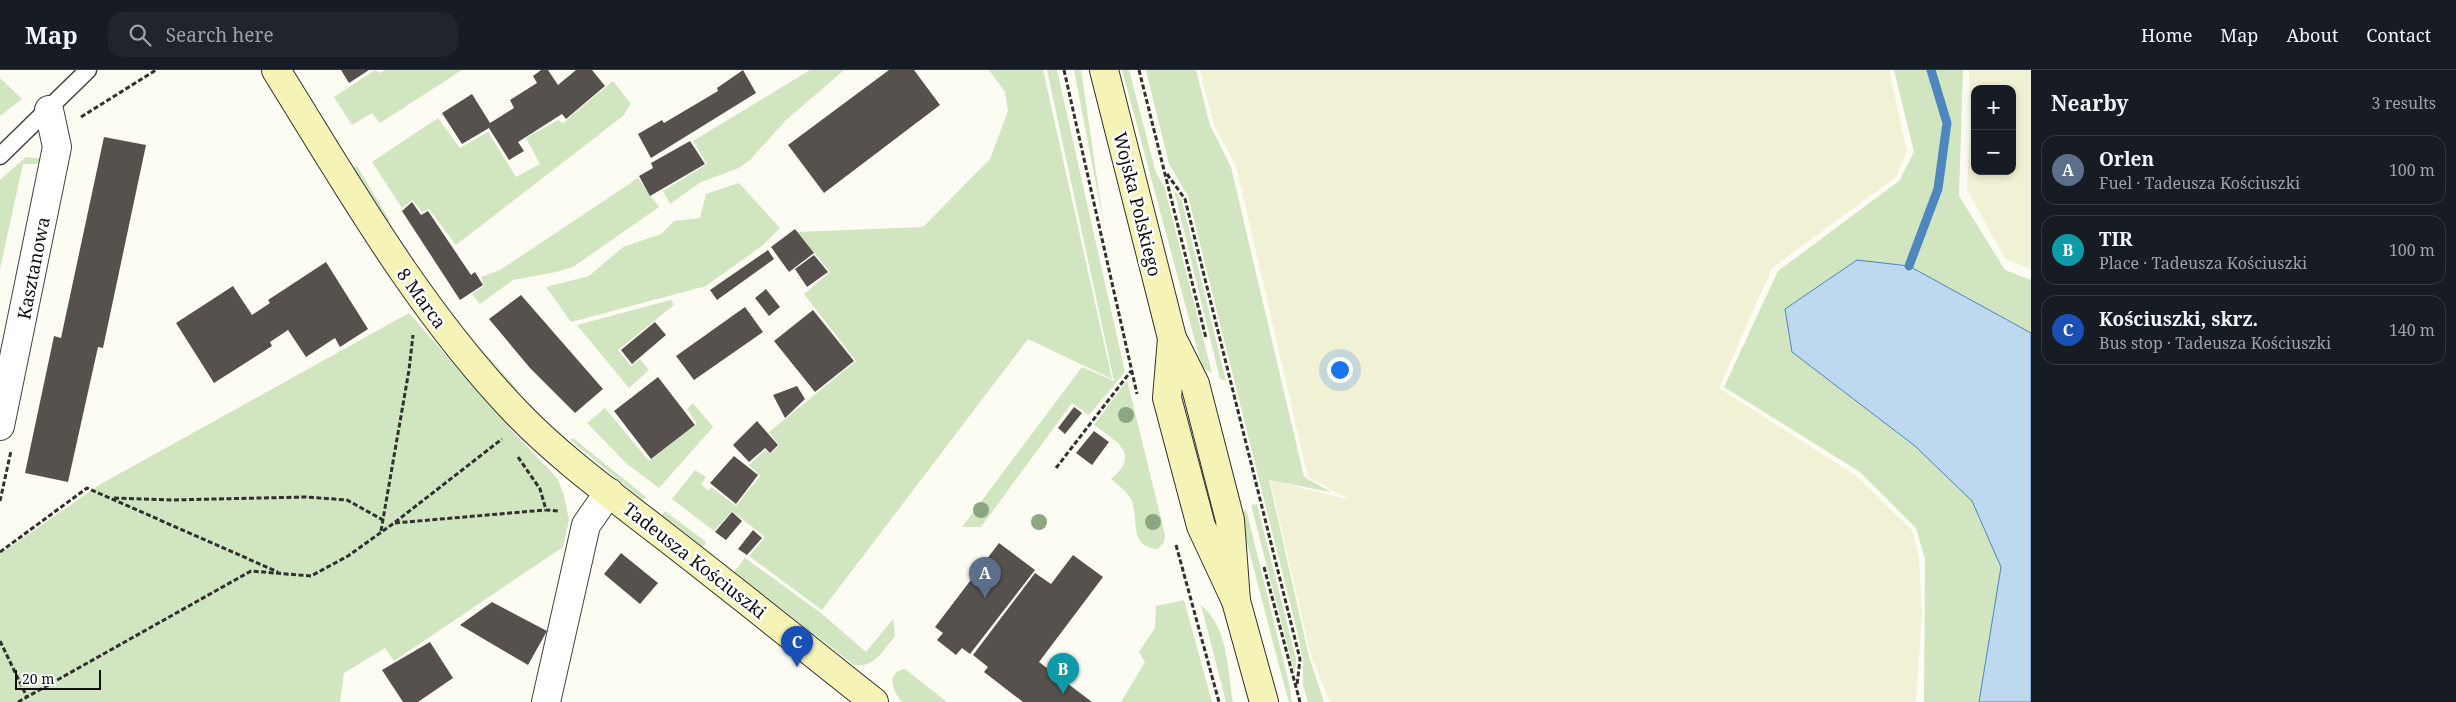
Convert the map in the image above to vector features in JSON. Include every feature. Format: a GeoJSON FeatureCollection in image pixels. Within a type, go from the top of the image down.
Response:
{"type":"FeatureCollection","features":[{"type":"Feature","properties":{"kind":"street","name":"8 Marca"},"geometry":{"type":"LineString","coordinates":[[276,70],[372,227],[449,335],[518,414],[608,492]]}},
{"type":"Feature","properties":{"kind":"street","name":"Wojska Polskiego"},"geometry":{"type":"LineString","coordinates":[[1104,70],[1172,338],[1167,398],[1201,526],[1236,601],[1264,702]]}},
{"type":"Feature","properties":{"kind":"street","name":"Kasztanowa"},"geometry":{"type":"LineString","coordinates":[[0,426],[57,147],[49,110]]}},
{"type":"Feature","properties":{"kind":"street"},"geometry":{"type":"LineString","coordinates":[[546,702],[586,525],[608,492]]}},
{"type":"Feature","properties":{"kind":"street","name":"Tadeusza Kościuszki"},"geometry":{"type":"LineString","coordinates":[[608,492],[874,702]]}},
{"type":"Feature","properties":{"kind":"lane"},"geometry":{"type":"LineString","coordinates":[[0,156],[88,70]]}},
{"type":"Feature","properties":{"kind":"path"},"geometry":{"type":"LineString","coordinates":[[1139,70],[1165,172],[1185,199],[1300,659],[1296,688],[1300,702]]}},
{"type":"Feature","properties":{"kind":"path"},"geometry":{"type":"LineString","coordinates":[[381,532],[409,370],[414,329]]}},
{"type":"Feature","properties":{"kind":"path"},"geometry":{"type":"LineString","coordinates":[[1056,468],[1131,371]]}},
{"type":"Feature","properties":{"kind":"path"},"geometry":{"type":"LineString","coordinates":[[18,702],[251,571],[312,576],[348,556],[483,454]]}},
{"type":"Feature","properties":{"kind":"path"},"geometry":{"type":"LineString","coordinates":[[0,552],[87,488],[281,574]]}},
{"type":"Feature","properties":{"kind":"path"},"geometry":{"type":"LineString","coordinates":[[112,498],[172,500],[314,498],[347,500],[383,520]]}},
{"type":"Feature","properties":{"kind":"path"},"geometry":{"type":"LineString","coordinates":[[394,523],[546,510]]}},
{"type":"Feature","properties":{"kind":"path"},"geometry":{"type":"LineString","coordinates":[[0,641],[27,697]]}},
{"type":"Feature","properties":{"kind":"green space"},"geometry":{"type":"Polygon","coordinates":[[[375,70],[380,73],[385,70],[462,70],[380,123],[372,113],[352,125],[334,97],[375,70]]]}},
{"type":"Feature","properties":{"kind":"green space"},"geometry":{"type":"Polygon","coordinates":[[[810,70],[844,70],[785,121],[750,160],[739,168],[701,182],[670,204],[663,191],[707,164],[693,141],[810,70]]]}},
{"type":"Feature","properties":{"kind":"green space"},"geometry":{"type":"Polygon","coordinates":[[[989,70],[1043,70],[1112,379],[1028,339],[822,610],[749,556],[765,537],[732,511],[714,531],[672,499],[695,470],[706,477],[701,484],[708,491],[711,487],[736,506],[760,476],[749,465],[765,450],[770,454],[779,445],[769,432],[856,361],[804,294],[830,272],[797,232],[923,227],[990,159],[1008,111],[1005,92],[989,70]]]}},
{"type":"Feature","properties":{"kind":"green space"},"geometry":{"type":"Polygon","coordinates":[[[1047,70],[1057,70],[1125,372],[1089,415],[1072,403],[981,527],[962,527],[1082,367],[1114,381],[1047,70]]]}},
{"type":"Feature","properties":{"kind":"green space"},"geometry":{"type":"Polygon","coordinates":[[[1074,70],[1081,70],[1104,226],[1074,70]]]}},
{"type":"Feature","properties":{"kind":"green space"},"geometry":{"type":"Polygon","coordinates":[[[1122,70],[1129,70],[1156,173],[1164,186],[1212,373],[1202,367],[1122,70]]]}},
{"type":"Feature","properties":{"kind":"green space"},"geometry":{"type":"Polygon","coordinates":[[[1146,70],[1196,70],[1210,125],[1231,167],[1304,477],[1331,492],[1269,480],[1309,657],[1324,702],[1308,702],[1303,685],[1303,660],[1297,631],[1188,196],[1169,164],[1146,70]]]}},
{"type":"Feature","properties":{"kind":"green space"},"geometry":{"type":"Polygon","coordinates":[[[1200,70],[1889,70],[1907,151],[1896,177],[1772,268],[1719,388],[1855,475],[1912,530],[1919,557],[1922,614],[1916,702],[1330,702],[1311,656],[1270,480],[1350,500],[1308,477],[1236,166],[1213,123],[1200,70]]]}},
{"type":"Feature","properties":{"kind":"green space"},"geometry":{"type":"Polygon","coordinates":[[[1894,70],[1963,70],[1959,196],[2005,270],[2031,280],[2031,702],[1924,702],[1925,559],[1916,528],[1860,472],[1724,387],[1778,271],[1899,181],[1914,152],[1894,70]]]}},
{"type":"Feature","properties":{"kind":"green space"},"geometry":{"type":"Polygon","coordinates":[[[1969,70],[2031,70],[2031,269],[2005,259],[1967,189],[1970,128],[1969,70]]]}},
{"type":"Feature","properties":{"kind":"green space"},"geometry":{"type":"Polygon","coordinates":[[[0,78],[22,99],[0,116],[0,78]]]}},
{"type":"Feature","properties":{"kind":"green space"},"geometry":{"type":"Polygon","coordinates":[[[613,81],[631,104],[623,116],[456,245],[429,209],[422,212],[412,200],[402,208],[372,162],[438,118],[460,148],[488,132],[516,177],[540,164],[526,138],[558,120],[563,123],[613,81]]]}},
{"type":"Feature","properties":{"kind":"green space"},"geometry":{"type":"Polygon","coordinates":[[[26,157],[46,159],[36,164],[23,164],[0,269],[0,180],[26,157]]]}},
{"type":"Feature","properties":{"kind":"green space"},"geometry":{"type":"Polygon","coordinates":[[[357,166],[390,221],[386,224],[352,169],[357,166]]]}},
{"type":"Feature","properties":{"kind":"green space"},"geometry":{"type":"Polygon","coordinates":[[[638,178],[659,207],[573,267],[513,280],[480,304],[472,294],[484,286],[481,277],[500,270],[638,178]]]}},
{"type":"Feature","properties":{"kind":"green space"},"geometry":{"type":"Polygon","coordinates":[[[739,183],[780,228],[763,245],[706,286],[571,322],[546,287],[589,276],[623,247],[661,234],[674,221],[700,218],[706,194],[739,183]]]}},
{"type":"Feature","properties":{"kind":"green space"},"geometry":{"type":"Polygon","coordinates":[[[1174,190],[1182,201],[1226,381],[1220,379],[1174,190]]]}},
{"type":"Feature","properties":{"kind":"green space"},"geometry":{"type":"Polygon","coordinates":[[[671,300],[674,305],[618,350],[631,366],[640,359],[649,370],[629,388],[577,325],[671,300]]]}},
{"type":"Feature","properties":{"kind":"green space"},"geometry":{"type":"Polygon","coordinates":[[[409,313],[516,435],[557,478],[564,495],[569,520],[563,547],[394,661],[385,648],[344,673],[340,702],[0,702],[0,554],[99,485],[409,313]]]}},
{"type":"Feature","properties":{"kind":"green space"},"geometry":{"type":"Polygon","coordinates":[[[467,333],[518,390],[516,394],[464,336],[467,333]]]}},
{"type":"Feature","properties":{"kind":"green space"},"geometry":{"type":"Polygon","coordinates":[[[1127,380],[1165,535],[1164,542],[1158,549],[1148,547],[1138,538],[1131,499],[1111,479],[1125,462],[1125,455],[1122,449],[1094,425],[1127,380]]]}},
{"type":"Feature","properties":{"kind":"green space"},"geometry":{"type":"Polygon","coordinates":[[[693,403],[713,427],[659,488],[627,464],[587,423],[605,408],[649,461],[697,424],[687,409],[693,403]]]}},
{"type":"Feature","properties":{"kind":"green space"},"geometry":{"type":"Polygon","coordinates":[[[573,438],[646,497],[643,500],[570,440],[573,438]]]}},
{"type":"Feature","properties":{"kind":"green space"},"geometry":{"type":"Polygon","coordinates":[[[1257,504],[1296,659],[1295,675],[1251,505],[1257,504]]]}},
{"type":"Feature","properties":{"kind":"green space"},"geometry":{"type":"Polygon","coordinates":[[[1246,509],[1292,702],[1289,702],[1286,692],[1240,516],[1246,509]]]}},
{"type":"Feature","properties":{"kind":"green space"},"geometry":{"type":"Polygon","coordinates":[[[665,511],[706,542],[703,547],[662,515],[665,511]]]}},
{"type":"Feature","properties":{"kind":"green space"},"geometry":{"type":"Polygon","coordinates":[[[745,558],[821,613],[866,652],[893,619],[895,636],[873,661],[867,664],[854,665],[734,572],[745,558]]]}},
{"type":"Feature","properties":{"kind":"green space"},"geometry":{"type":"Polygon","coordinates":[[[1184,600],[1212,702],[1121,702],[1145,662],[1139,652],[1155,628],[1156,606],[1184,600]]]}},
{"type":"Feature","properties":{"kind":"green space"},"geometry":{"type":"Polygon","coordinates":[[[1201,605],[1217,626],[1222,638],[1228,663],[1233,702],[1226,702],[1201,605]]]}},
{"type":"Feature","properties":{"kind":"green space"},"geometry":{"type":"Polygon","coordinates":[[[905,669],[947,702],[902,702],[894,688],[893,678],[899,671],[905,669]]]}},
{"type":"Feature","properties":{"kind":"water"},"geometry":{"type":"Polygon","coordinates":[[[1857,260],[1909,266],[2031,333],[2031,702],[1979,702],[2001,567],[1972,501],[1915,446],[1792,352],[1785,309],[1857,260]]]}},
{"type":"Feature","properties":{"kind":"building"},"geometry":{"type":"Polygon","coordinates":[[[341,70],[369,70],[349,83],[341,70]]]}},
{"type":"Feature","properties":{"kind":"building"},"geometry":{"type":"Polygon","coordinates":[[[541,70],[548,70],[558,85],[576,70],[592,70],[605,86],[566,119],[562,114],[518,142],[524,151],[509,160],[489,128],[462,144],[442,113],[472,94],[490,123],[514,108],[510,100],[537,83],[533,76],[541,70]]]}},
{"type":"Feature","properties":{"kind":"building"},"geometry":{"type":"Polygon","coordinates":[[[743,70],[756,93],[651,158],[638,134],[662,120],[664,123],[718,91],[717,88],[743,70]]]}},
{"type":"Feature","properties":{"kind":"building"},"geometry":{"type":"Polygon","coordinates":[[[889,70],[914,70],[940,105],[824,193],[788,145],[889,70]]]}},
{"type":"Feature","properties":{"kind":"building"},"geometry":{"type":"Polygon","coordinates":[[[104,137],[146,145],[103,348],[98,347],[68,482],[25,473],[54,336],[61,338],[104,137]]]}},
{"type":"Feature","properties":{"kind":"building"},"geometry":{"type":"Polygon","coordinates":[[[690,141],[705,164],[650,196],[639,176],[653,168],[651,163],[690,141]]]}},
{"type":"Feature","properties":{"kind":"building"},"geometry":{"type":"Polygon","coordinates":[[[412,202],[421,215],[428,211],[471,275],[475,272],[483,285],[460,300],[402,211],[412,202]]]}},
{"type":"Feature","properties":{"kind":"building"},"geometry":{"type":"Polygon","coordinates":[[[795,229],[814,253],[789,272],[771,247],[795,229]]]}},
{"type":"Feature","properties":{"kind":"building"},"geometry":{"type":"Polygon","coordinates":[[[768,250],[774,259],[717,300],[710,290],[768,250]]]}},
{"type":"Feature","properties":{"kind":"building"},"geometry":{"type":"Polygon","coordinates":[[[814,255],[828,272],[807,287],[795,269],[814,255]]]}},
{"type":"Feature","properties":{"kind":"building"},"geometry":{"type":"Polygon","coordinates":[[[326,262],[368,329],[340,347],[335,338],[306,357],[288,330],[270,342],[272,346],[214,383],[176,323],[233,286],[252,315],[270,303],[268,300],[326,262]]]}},
{"type":"Feature","properties":{"kind":"building"},"geometry":{"type":"Polygon","coordinates":[[[766,289],[780,307],[769,316],[755,298],[766,289]]]}},
{"type":"Feature","properties":{"kind":"building"},"geometry":{"type":"Polygon","coordinates":[[[521,295],[603,389],[575,413],[530,368],[489,319],[521,295]]]}},
{"type":"Feature","properties":{"kind":"building"},"geometry":{"type":"Polygon","coordinates":[[[745,307],[763,332],[694,380],[676,356],[745,307]]]}},
{"type":"Feature","properties":{"kind":"building"},"geometry":{"type":"Polygon","coordinates":[[[813,310],[854,361],[815,392],[774,341],[813,310]]]}},
{"type":"Feature","properties":{"kind":"building"},"geometry":{"type":"Polygon","coordinates":[[[655,322],[666,335],[632,364],[621,350],[655,322]]]}},
{"type":"Feature","properties":{"kind":"building"},"geometry":{"type":"Polygon","coordinates":[[[658,377],[695,425],[651,459],[614,411],[658,377]]]}},
{"type":"Feature","properties":{"kind":"building"},"geometry":{"type":"Polygon","coordinates":[[[797,386],[805,399],[785,418],[773,395],[797,386]]]}},
{"type":"Feature","properties":{"kind":"building"},"geometry":{"type":"Polygon","coordinates":[[[1074,407],[1082,413],[1065,434],[1058,428],[1074,407]]]}},
{"type":"Feature","properties":{"kind":"building"},"geometry":{"type":"Polygon","coordinates":[[[757,421],[778,445],[770,453],[765,448],[749,462],[733,445],[757,421]]]}},
{"type":"Feature","properties":{"kind":"building"},"geometry":{"type":"Polygon","coordinates":[[[1094,431],[1109,442],[1092,465],[1076,453],[1094,431]]]}},
{"type":"Feature","properties":{"kind":"building"},"geometry":{"type":"Polygon","coordinates":[[[734,456],[758,475],[736,504],[710,483],[734,456]]]}},
{"type":"Feature","properties":{"kind":"building"},"geometry":{"type":"Polygon","coordinates":[[[732,512],[742,521],[726,540],[715,532],[732,512]]]}},
{"type":"Feature","properties":{"kind":"building"},"geometry":{"type":"Polygon","coordinates":[[[753,530],[762,538],[747,555],[738,549],[753,530]]]}},
{"type":"Feature","properties":{"kind":"building"},"geometry":{"type":"Polygon","coordinates":[[[999,543],[1035,570],[970,654],[962,648],[956,655],[937,640],[943,633],[935,627],[999,543]]]}},
{"type":"Feature","properties":{"kind":"building"},"geometry":{"type":"Polygon","coordinates":[[[621,553],[658,583],[640,604],[604,574],[621,553]]]}},
{"type":"Feature","properties":{"kind":"building"},"geometry":{"type":"Polygon","coordinates":[[[1073,555],[1103,577],[1039,662],[1092,702],[1023,702],[984,672],[988,667],[973,655],[1035,573],[1051,584],[1073,555]]]}},
{"type":"Feature","properties":{"kind":"building"},"geometry":{"type":"Polygon","coordinates":[[[492,602],[547,631],[528,665],[460,625],[492,602]]]}},
{"type":"Feature","properties":{"kind":"building"},"geometry":{"type":"Polygon","coordinates":[[[430,642],[453,678],[418,702],[403,702],[382,670],[430,642]]]}},
{"type":"Feature","properties":{"kind":"waterway"},"geometry":{"type":"LineString","coordinates":[[1909,266],[1938,189],[1947,123],[1931,70]]}},
{"type":"Feature","properties":{"kind":"place","name":"Orlen"},"geometry":{"type":"Point","coordinates":[985,598]}},
{"type":"Feature","properties":{"kind":"place","name":"Kościuszki, skrz."},"geometry":{"type":"Point","coordinates":[797,667]}},
{"type":"Feature","properties":{"kind":"place","name":"TIR"},"geometry":{"type":"Point","coordinates":[1063,694]}}]}
